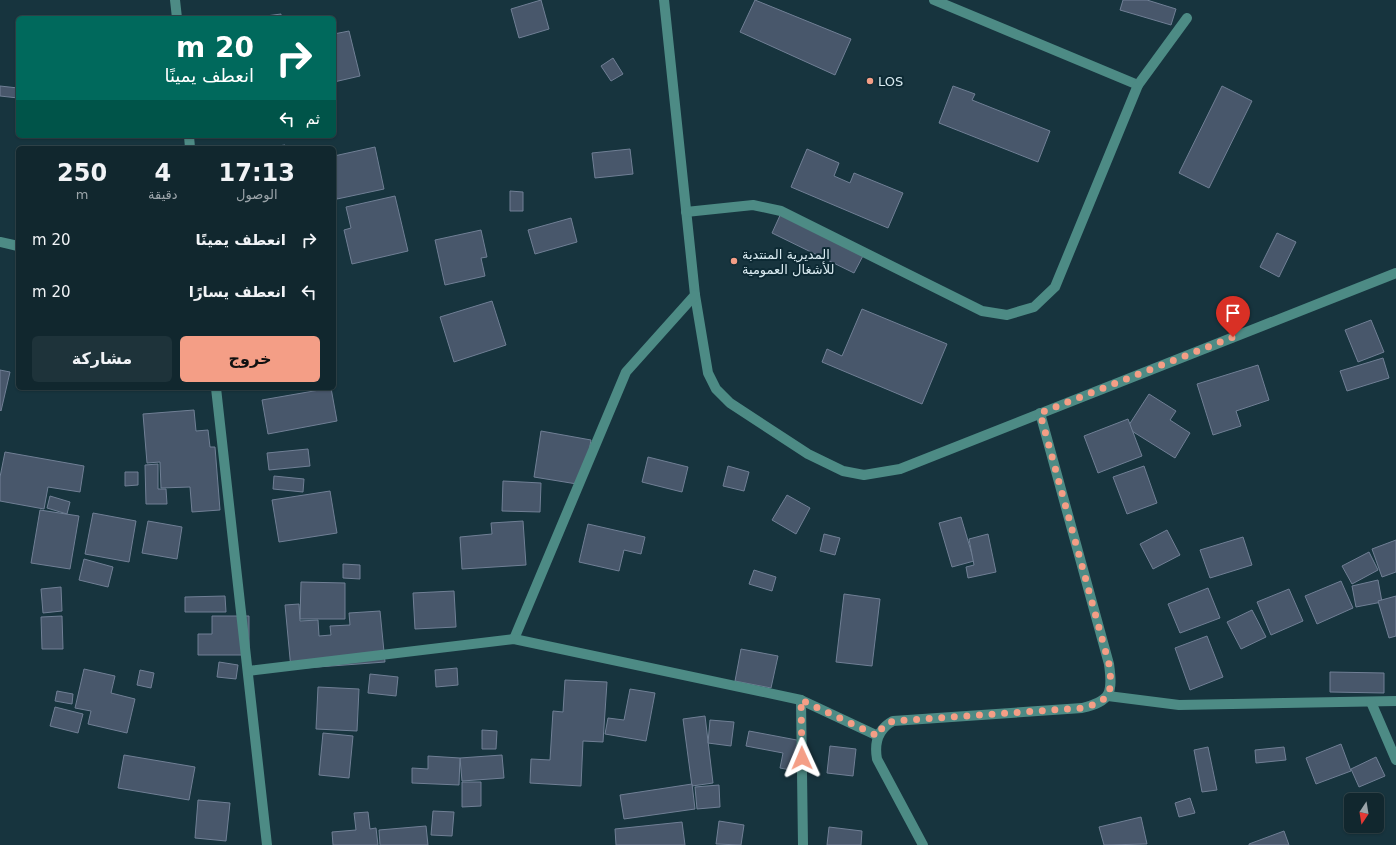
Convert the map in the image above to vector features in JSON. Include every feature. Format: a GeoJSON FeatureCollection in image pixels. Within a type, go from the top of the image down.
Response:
{"type":"FeatureCollection","features":[{"type":"Feature","properties":{"kind":"street"},"geometry":{"type":"LineString","coordinates":[[175,0],[177,16]]}},
{"type":"Feature","properties":{"kind":"street"},"geometry":{"type":"LineString","coordinates":[[664,0],[695,295],[708,373],[716,388],[730,403],[808,454],[842,471],[864,475],[900,469],[1396,273]]}},
{"type":"Feature","properties":{"kind":"street"},"geometry":{"type":"LineString","coordinates":[[934,0],[1138,85]]}},
{"type":"Feature","properties":{"kind":"street"},"geometry":{"type":"LineString","coordinates":[[686,212],[753,205],[781,212],[982,311],[1007,315],[1034,307],[1055,287],[1138,85],[1187,18]]}},
{"type":"Feature","properties":{"kind":"street"},"geometry":{"type":"LineString","coordinates":[[0,242],[16,246]]}},
{"type":"Feature","properties":{"kind":"street"},"geometry":{"type":"LineString","coordinates":[[514,640],[626,372],[695,295]]}},
{"type":"Feature","properties":{"kind":"street"},"geometry":{"type":"LineString","coordinates":[[216,390],[267,845]]}},
{"type":"Feature","properties":{"kind":"street"},"geometry":{"type":"LineString","coordinates":[[923,845],[877,759],[875,747],[883,726],[893,721],[1082,708],[1099,704],[1108,696],[1111,679],[1109,664],[1040,413]]}},
{"type":"Feature","properties":{"kind":"street"},"geometry":{"type":"LineString","coordinates":[[248,671],[514,640],[801,700],[878,736]]}},
{"type":"Feature","properties":{"kind":"street"},"geometry":{"type":"LineString","coordinates":[[1108,696],[1179,706],[1396,701]]}},
{"type":"Feature","properties":{"kind":"street"},"geometry":{"type":"LineString","coordinates":[[801,700],[803,845]]}},
{"type":"Feature","properties":{"kind":"street"},"geometry":{"type":"LineString","coordinates":[[1371,702],[1396,760]]}},
{"type":"Feature","properties":{"kind":"building"},"geometry":{"type":"Polygon","coordinates":[[[541,0],[549,29],[519,38],[511,9],[541,0]]]}},
{"type":"Feature","properties":{"kind":"building"},"geometry":{"type":"Polygon","coordinates":[[[755,0],[851,39],[835,75],[740,32],[755,0]]]}},
{"type":"Feature","properties":{"kind":"building"},"geometry":{"type":"Polygon","coordinates":[[[1123,0],[1147,0],[1176,9],[1171,25],[1120,10],[1123,0]]]}},
{"type":"Feature","properties":{"kind":"building"},"geometry":{"type":"Polygon","coordinates":[[[281,14],[281,16],[266,16],[281,14]]]}},
{"type":"Feature","properties":{"kind":"building"},"geometry":{"type":"Polygon","coordinates":[[[349,31],[360,76],[336,82],[336,34],[349,31]]]}},
{"type":"Feature","properties":{"kind":"building"},"geometry":{"type":"Polygon","coordinates":[[[613,58],[623,74],[611,81],[601,66],[613,58]]]}},
{"type":"Feature","properties":{"kind":"building"},"geometry":{"type":"Polygon","coordinates":[[[0,86],[16,88],[16,98],[0,96],[0,86]]]}},
{"type":"Feature","properties":{"kind":"building"},"geometry":{"type":"Polygon","coordinates":[[[953,86],[975,94],[972,100],[1050,131],[1038,162],[939,123],[953,86]]]}},
{"type":"Feature","properties":{"kind":"building"},"geometry":{"type":"Polygon","coordinates":[[[1222,86],[1252,101],[1209,188],[1179,173],[1222,86]]]}},
{"type":"Feature","properties":{"kind":"building"},"geometry":{"type":"Polygon","coordinates":[[[375,147],[384,189],[337,199],[336,156],[375,147]]]}},
{"type":"Feature","properties":{"kind":"building"},"geometry":{"type":"Polygon","coordinates":[[[630,149],[633,174],[595,178],[592,153],[630,149]]]}},
{"type":"Feature","properties":{"kind":"building"},"geometry":{"type":"Polygon","coordinates":[[[807,149],[839,163],[834,176],[850,183],[854,173],[903,193],[888,228],[791,187],[807,149]]]}},
{"type":"Feature","properties":{"kind":"building"},"geometry":{"type":"Polygon","coordinates":[[[510,191],[523,192],[523,211],[510,211],[510,191]]]}},
{"type":"Feature","properties":{"kind":"building"},"geometry":{"type":"Polygon","coordinates":[[[395,196],[408,251],[352,264],[344,230],[351,228],[346,207],[395,196]]]}},
{"type":"Feature","properties":{"kind":"building"},"geometry":{"type":"Polygon","coordinates":[[[782,211],[865,252],[854,273],[772,233],[782,211]]]}},
{"type":"Feature","properties":{"kind":"building"},"geometry":{"type":"Polygon","coordinates":[[[571,218],[577,242],[535,254],[528,230],[571,218]]]}},
{"type":"Feature","properties":{"kind":"building"},"geometry":{"type":"Polygon","coordinates":[[[481,230],[487,257],[481,258],[485,276],[445,285],[435,240],[481,230]]]}},
{"type":"Feature","properties":{"kind":"building"},"geometry":{"type":"Polygon","coordinates":[[[1277,233],[1296,242],[1279,277],[1260,267],[1277,233]]]}},
{"type":"Feature","properties":{"kind":"building"},"geometry":{"type":"Polygon","coordinates":[[[492,301],[506,345],[454,362],[440,317],[492,301]]]}},
{"type":"Feature","properties":{"kind":"building"},"geometry":{"type":"Polygon","coordinates":[[[862,309],[947,344],[922,404],[822,362],[827,349],[842,356],[862,309]]]}},
{"type":"Feature","properties":{"kind":"building"},"geometry":{"type":"Polygon","coordinates":[[[1371,320],[1384,352],[1358,362],[1345,330],[1371,320]]]}},
{"type":"Feature","properties":{"kind":"building"},"geometry":{"type":"Polygon","coordinates":[[[1383,358],[1389,378],[1347,391],[1340,371],[1383,358]]]}},
{"type":"Feature","properties":{"kind":"building"},"geometry":{"type":"Polygon","coordinates":[[[1258,365],[1269,400],[1236,411],[1241,426],[1213,435],[1197,384],[1258,365]]]}},
{"type":"Feature","properties":{"kind":"building"},"geometry":{"type":"Polygon","coordinates":[[[0,370],[10,372],[1,411],[0,410],[0,370]]]}},
{"type":"Feature","properties":{"kind":"building"},"geometry":{"type":"Polygon","coordinates":[[[320,390],[331,390],[337,421],[268,434],[262,400],[320,390]]]}},
{"type":"Feature","properties":{"kind":"building"},"geometry":{"type":"Polygon","coordinates":[[[1149,394],[1176,411],[1170,420],[1190,433],[1175,458],[1127,428],[1149,394]]]}},
{"type":"Feature","properties":{"kind":"building"},"geometry":{"type":"Polygon","coordinates":[[[194,410],[196,431],[208,430],[210,447],[215,447],[220,510],[192,512],[190,487],[161,488],[160,462],[147,463],[143,414],[194,410]]]}},
{"type":"Feature","properties":{"kind":"building"},"geometry":{"type":"Polygon","coordinates":[[[1128,419],[1142,456],[1098,473],[1084,436],[1128,419]]]}},
{"type":"Feature","properties":{"kind":"building"},"geometry":{"type":"Polygon","coordinates":[[[541,431],[591,440],[583,485],[534,477],[541,431]]]}},
{"type":"Feature","properties":{"kind":"building"},"geometry":{"type":"Polygon","coordinates":[[[308,449],[310,466],[269,470],[267,453],[308,449]]]}},
{"type":"Feature","properties":{"kind":"building"},"geometry":{"type":"Polygon","coordinates":[[[5,452],[84,466],[80,492],[48,487],[44,509],[0,501],[0,477],[5,452]]]}},
{"type":"Feature","properties":{"kind":"building"},"geometry":{"type":"Polygon","coordinates":[[[648,457],[688,467],[682,492],[642,482],[648,457]]]}},
{"type":"Feature","properties":{"kind":"building"},"geometry":{"type":"Polygon","coordinates":[[[158,464],[158,489],[166,489],[167,504],[146,504],[145,465],[158,464]]]}},
{"type":"Feature","properties":{"kind":"building"},"geometry":{"type":"Polygon","coordinates":[[[728,466],[749,472],[744,491],[723,486],[728,466]]]}},
{"type":"Feature","properties":{"kind":"building"},"geometry":{"type":"Polygon","coordinates":[[[1144,466],[1157,503],[1127,514],[1113,477],[1144,466]]]}},
{"type":"Feature","properties":{"kind":"building"},"geometry":{"type":"Polygon","coordinates":[[[125,472],[138,472],[138,485],[125,486],[125,472]]]}},
{"type":"Feature","properties":{"kind":"building"},"geometry":{"type":"Polygon","coordinates":[[[274,476],[304,479],[303,492],[273,489],[274,476]]]}},
{"type":"Feature","properties":{"kind":"building"},"geometry":{"type":"Polygon","coordinates":[[[503,481],[541,483],[540,512],[502,511],[503,481]]]}},
{"type":"Feature","properties":{"kind":"building"},"geometry":{"type":"Polygon","coordinates":[[[330,491],[337,533],[279,542],[272,500],[330,491]]]}},
{"type":"Feature","properties":{"kind":"building"},"geometry":{"type":"Polygon","coordinates":[[[787,495],[810,508],[796,534],[772,520],[787,495]]]}},
{"type":"Feature","properties":{"kind":"building"},"geometry":{"type":"Polygon","coordinates":[[[50,496],[70,502],[67,514],[47,508],[50,496]]]}},
{"type":"Feature","properties":{"kind":"building"},"geometry":{"type":"Polygon","coordinates":[[[40,510],[79,516],[70,569],[31,563],[40,510]]]}},
{"type":"Feature","properties":{"kind":"building"},"geometry":{"type":"Polygon","coordinates":[[[93,513],[136,521],[129,562],[85,554],[93,513]]]}},
{"type":"Feature","properties":{"kind":"building"},"geometry":{"type":"Polygon","coordinates":[[[961,517],[974,561],[952,567],[939,523],[961,517]]]}},
{"type":"Feature","properties":{"kind":"building"},"geometry":{"type":"Polygon","coordinates":[[[148,521],[182,527],[177,559],[142,553],[148,521]]]}},
{"type":"Feature","properties":{"kind":"building"},"geometry":{"type":"Polygon","coordinates":[[[523,521],[526,565],[462,569],[460,537],[492,534],[491,523],[523,521]]]}},
{"type":"Feature","properties":{"kind":"building"},"geometry":{"type":"Polygon","coordinates":[[[588,524],[645,537],[641,554],[624,550],[619,571],[579,562],[588,524]]]}},
{"type":"Feature","properties":{"kind":"building"},"geometry":{"type":"Polygon","coordinates":[[[1167,530],[1180,555],[1153,569],[1140,544],[1167,530]]]}},
{"type":"Feature","properties":{"kind":"building"},"geometry":{"type":"Polygon","coordinates":[[[824,534],[840,538],[835,555],[820,551],[824,534]]]}},
{"type":"Feature","properties":{"kind":"building"},"geometry":{"type":"Polygon","coordinates":[[[988,534],[996,572],[968,578],[966,567],[974,565],[969,539],[988,534]]]}},
{"type":"Feature","properties":{"kind":"building"},"geometry":{"type":"Polygon","coordinates":[[[1243,537],[1252,565],[1210,578],[1200,550],[1243,537]]]}},
{"type":"Feature","properties":{"kind":"building"},"geometry":{"type":"Polygon","coordinates":[[[1396,540],[1396,572],[1382,577],[1372,549],[1396,540]]]}},
{"type":"Feature","properties":{"kind":"building"},"geometry":{"type":"Polygon","coordinates":[[[1369,552],[1378,570],[1352,584],[1342,566],[1369,552]]]}},
{"type":"Feature","properties":{"kind":"building"},"geometry":{"type":"Polygon","coordinates":[[[84,559],[113,567],[108,587],[79,580],[84,559]]]}},
{"type":"Feature","properties":{"kind":"building"},"geometry":{"type":"Polygon","coordinates":[[[343,564],[360,565],[360,579],[343,578],[343,564]]]}},
{"type":"Feature","properties":{"kind":"building"},"geometry":{"type":"Polygon","coordinates":[[[754,570],[776,577],[772,591],[749,584],[754,570]]]}},
{"type":"Feature","properties":{"kind":"building"},"geometry":{"type":"Polygon","coordinates":[[[1378,580],[1382,602],[1356,607],[1352,586],[1378,580]]]}},
{"type":"Feature","properties":{"kind":"building"},"geometry":{"type":"Polygon","coordinates":[[[1341,581],[1353,608],[1317,624],[1305,596],[1341,581]]]}},
{"type":"Feature","properties":{"kind":"building"},"geometry":{"type":"Polygon","coordinates":[[[301,582],[345,583],[345,619],[300,619],[301,582]]]}},
{"type":"Feature","properties":{"kind":"building"},"geometry":{"type":"Polygon","coordinates":[[[61,587],[62,611],[43,613],[41,589],[61,587]]]}},
{"type":"Feature","properties":{"kind":"building"},"geometry":{"type":"Polygon","coordinates":[[[1208,588],[1220,618],[1180,633],[1168,604],[1208,588]]]}},
{"type":"Feature","properties":{"kind":"building"},"geometry":{"type":"Polygon","coordinates":[[[1289,589],[1303,621],[1271,635],[1257,602],[1289,589]]]}},
{"type":"Feature","properties":{"kind":"building"},"geometry":{"type":"Polygon","coordinates":[[[454,591],[456,627],[415,629],[413,593],[454,591]]]}},
{"type":"Feature","properties":{"kind":"building"},"geometry":{"type":"Polygon","coordinates":[[[844,594],[880,599],[872,666],[836,662],[844,594]]]}},
{"type":"Feature","properties":{"kind":"building"},"geometry":{"type":"Polygon","coordinates":[[[225,596],[226,612],[185,612],[185,597],[225,596]]]}},
{"type":"Feature","properties":{"kind":"building"},"geometry":{"type":"Polygon","coordinates":[[[1396,596],[1396,636],[1389,638],[1378,601],[1396,596]]]}},
{"type":"Feature","properties":{"kind":"building"},"geometry":{"type":"Polygon","coordinates":[[[299,604],[300,621],[318,620],[319,636],[331,635],[330,626],[350,625],[349,613],[380,611],[385,662],[291,669],[285,605],[299,604]]]}},
{"type":"Feature","properties":{"kind":"building"},"geometry":{"type":"Polygon","coordinates":[[[1252,610],[1266,637],[1241,649],[1227,622],[1252,610]]]}},
{"type":"Feature","properties":{"kind":"building"},"geometry":{"type":"Polygon","coordinates":[[[62,616],[63,649],[42,649],[41,617],[62,616]]]}},
{"type":"Feature","properties":{"kind":"building"},"geometry":{"type":"Polygon","coordinates":[[[212,616],[249,616],[249,655],[198,655],[198,634],[212,634],[212,616]]]}},
{"type":"Feature","properties":{"kind":"building"},"geometry":{"type":"Polygon","coordinates":[[[1207,636],[1223,677],[1190,690],[1175,648],[1207,636]]]}},
{"type":"Feature","properties":{"kind":"building"},"geometry":{"type":"Polygon","coordinates":[[[741,649],[778,656],[771,688],[735,681],[741,649]]]}},
{"type":"Feature","properties":{"kind":"building"},"geometry":{"type":"Polygon","coordinates":[[[219,662],[238,665],[236,679],[217,677],[219,662]]]}},
{"type":"Feature","properties":{"kind":"building"},"geometry":{"type":"Polygon","coordinates":[[[457,668],[458,685],[436,687],[435,670],[457,668]]]}},
{"type":"Feature","properties":{"kind":"building"},"geometry":{"type":"Polygon","coordinates":[[[84,669],[115,676],[111,693],[135,699],[127,733],[88,724],[91,711],[75,708],[84,669]]]}},
{"type":"Feature","properties":{"kind":"building"},"geometry":{"type":"Polygon","coordinates":[[[140,670],[154,673],[151,688],[137,685],[140,670]]]}},
{"type":"Feature","properties":{"kind":"building"},"geometry":{"type":"Polygon","coordinates":[[[1330,672],[1384,673],[1384,693],[1330,692],[1330,672]]]}},
{"type":"Feature","properties":{"kind":"building"},"geometry":{"type":"Polygon","coordinates":[[[370,674],[398,677],[396,696],[368,693],[370,674]]]}},
{"type":"Feature","properties":{"kind":"building"},"geometry":{"type":"Polygon","coordinates":[[[565,680],[607,682],[603,742],[583,741],[581,786],[530,783],[531,759],[550,760],[553,711],[563,712],[565,680]]]}},
{"type":"Feature","properties":{"kind":"building"},"geometry":{"type":"Polygon","coordinates":[[[318,687],[359,689],[357,731],[316,729],[318,687]]]}},
{"type":"Feature","properties":{"kind":"building"},"geometry":{"type":"Polygon","coordinates":[[[630,689],[655,693],[646,741],[605,734],[608,718],[624,720],[630,689]]]}},
{"type":"Feature","properties":{"kind":"building"},"geometry":{"type":"Polygon","coordinates":[[[57,691],[73,694],[72,704],[55,701],[57,691]]]}},
{"type":"Feature","properties":{"kind":"building"},"geometry":{"type":"Polygon","coordinates":[[[55,707],[83,714],[78,733],[50,726],[55,707]]]}},
{"type":"Feature","properties":{"kind":"building"},"geometry":{"type":"Polygon","coordinates":[[[705,716],[713,783],[692,786],[683,719],[705,716]]]}},
{"type":"Feature","properties":{"kind":"building"},"geometry":{"type":"Polygon","coordinates":[[[710,720],[734,722],[731,746],[708,743],[710,720]]]}},
{"type":"Feature","properties":{"kind":"building"},"geometry":{"type":"Polygon","coordinates":[[[482,730],[497,731],[496,749],[482,749],[482,730]]]}},
{"type":"Feature","properties":{"kind":"building"},"geometry":{"type":"Polygon","coordinates":[[[749,731],[802,741],[796,771],[780,768],[783,753],[746,746],[749,731]]]}},
{"type":"Feature","properties":{"kind":"building"},"geometry":{"type":"Polygon","coordinates":[[[323,733],[353,736],[349,778],[319,775],[323,733]]]}},
{"type":"Feature","properties":{"kind":"building"},"geometry":{"type":"Polygon","coordinates":[[[1341,744],[1351,771],[1316,784],[1306,758],[1341,744]]]}},
{"type":"Feature","properties":{"kind":"building"},"geometry":{"type":"Polygon","coordinates":[[[830,746],[856,749],[853,776],[827,773],[830,746]]]}},
{"type":"Feature","properties":{"kind":"building"},"geometry":{"type":"Polygon","coordinates":[[[1208,747],[1217,790],[1202,792],[1194,750],[1208,747]]]}},
{"type":"Feature","properties":{"kind":"building"},"geometry":{"type":"Polygon","coordinates":[[[1284,747],[1286,760],[1256,763],[1255,750],[1284,747]]]}},
{"type":"Feature","properties":{"kind":"building"},"geometry":{"type":"Polygon","coordinates":[[[124,755],[195,767],[189,800],[118,788],[124,755]]]}},
{"type":"Feature","properties":{"kind":"building"},"geometry":{"type":"Polygon","coordinates":[[[502,755],[504,778],[462,781],[460,758],[502,755]]]}},
{"type":"Feature","properties":{"kind":"building"},"geometry":{"type":"Polygon","coordinates":[[[428,756],[460,758],[459,785],[412,783],[412,768],[428,769],[428,756]]]}},
{"type":"Feature","properties":{"kind":"building"},"geometry":{"type":"Polygon","coordinates":[[[1376,757],[1385,776],[1359,787],[1351,769],[1376,757]]]}},
{"type":"Feature","properties":{"kind":"building"},"geometry":{"type":"Polygon","coordinates":[[[462,782],[481,782],[481,806],[462,807],[462,782]]]}},
{"type":"Feature","properties":{"kind":"building"},"geometry":{"type":"Polygon","coordinates":[[[692,784],[695,809],[624,819],[620,795],[692,784]]]}},
{"type":"Feature","properties":{"kind":"building"},"geometry":{"type":"Polygon","coordinates":[[[719,785],[720,807],[697,809],[695,787],[719,785]]]}},
{"type":"Feature","properties":{"kind":"building"},"geometry":{"type":"Polygon","coordinates":[[[1190,798],[1195,813],[1179,817],[1175,803],[1190,798]]]}},
{"type":"Feature","properties":{"kind":"building"},"geometry":{"type":"Polygon","coordinates":[[[198,800],[230,803],[226,841],[195,838],[198,800]]]}},
{"type":"Feature","properties":{"kind":"building"},"geometry":{"type":"Polygon","coordinates":[[[433,811],[454,812],[452,836],[431,835],[433,811]]]}},
{"type":"Feature","properties":{"kind":"building"},"geometry":{"type":"Polygon","coordinates":[[[368,812],[370,829],[376,828],[378,845],[333,845],[332,832],[356,830],[354,813],[368,812]]]}},
{"type":"Feature","properties":{"kind":"building"},"geometry":{"type":"Polygon","coordinates":[[[1141,817],[1147,844],[1104,845],[1099,827],[1141,817]]]}},
{"type":"Feature","properties":{"kind":"building"},"geometry":{"type":"Polygon","coordinates":[[[719,821],[744,825],[741,845],[716,844],[719,821]]]}},
{"type":"Feature","properties":{"kind":"building"},"geometry":{"type":"Polygon","coordinates":[[[682,822],[685,845],[616,845],[615,829],[682,822]]]}},
{"type":"Feature","properties":{"kind":"building"},"geometry":{"type":"Polygon","coordinates":[[[426,826],[428,845],[380,845],[379,830],[426,826]]]}},
{"type":"Feature","properties":{"kind":"building"},"geometry":{"type":"Polygon","coordinates":[[[829,827],[862,831],[861,845],[827,845],[829,827]]]}},
{"type":"Feature","properties":{"kind":"building"},"geometry":{"type":"Polygon","coordinates":[[[1284,831],[1289,845],[1249,845],[1249,844],[1284,831]]]}},
{"type":"Feature","properties":{"kind":"place","name":"LOS"},"geometry":{"type":"Point","coordinates":[870,81]}},
{"type":"Feature","properties":{"kind":"place","name":"المديرية المنتدبة للأشغال العمومية"},"geometry":{"type":"Point","coordinates":[734,261]}},
{"type":"Feature","properties":{"kind":"route"},"geometry":{"type":"LineString","coordinates":[[802,758],[801,700],[878,736],[883,726],[893,721],[1082,708],[1099,704],[1108,696],[1111,679],[1109,664],[1040,413],[1233,337]]}}]}
